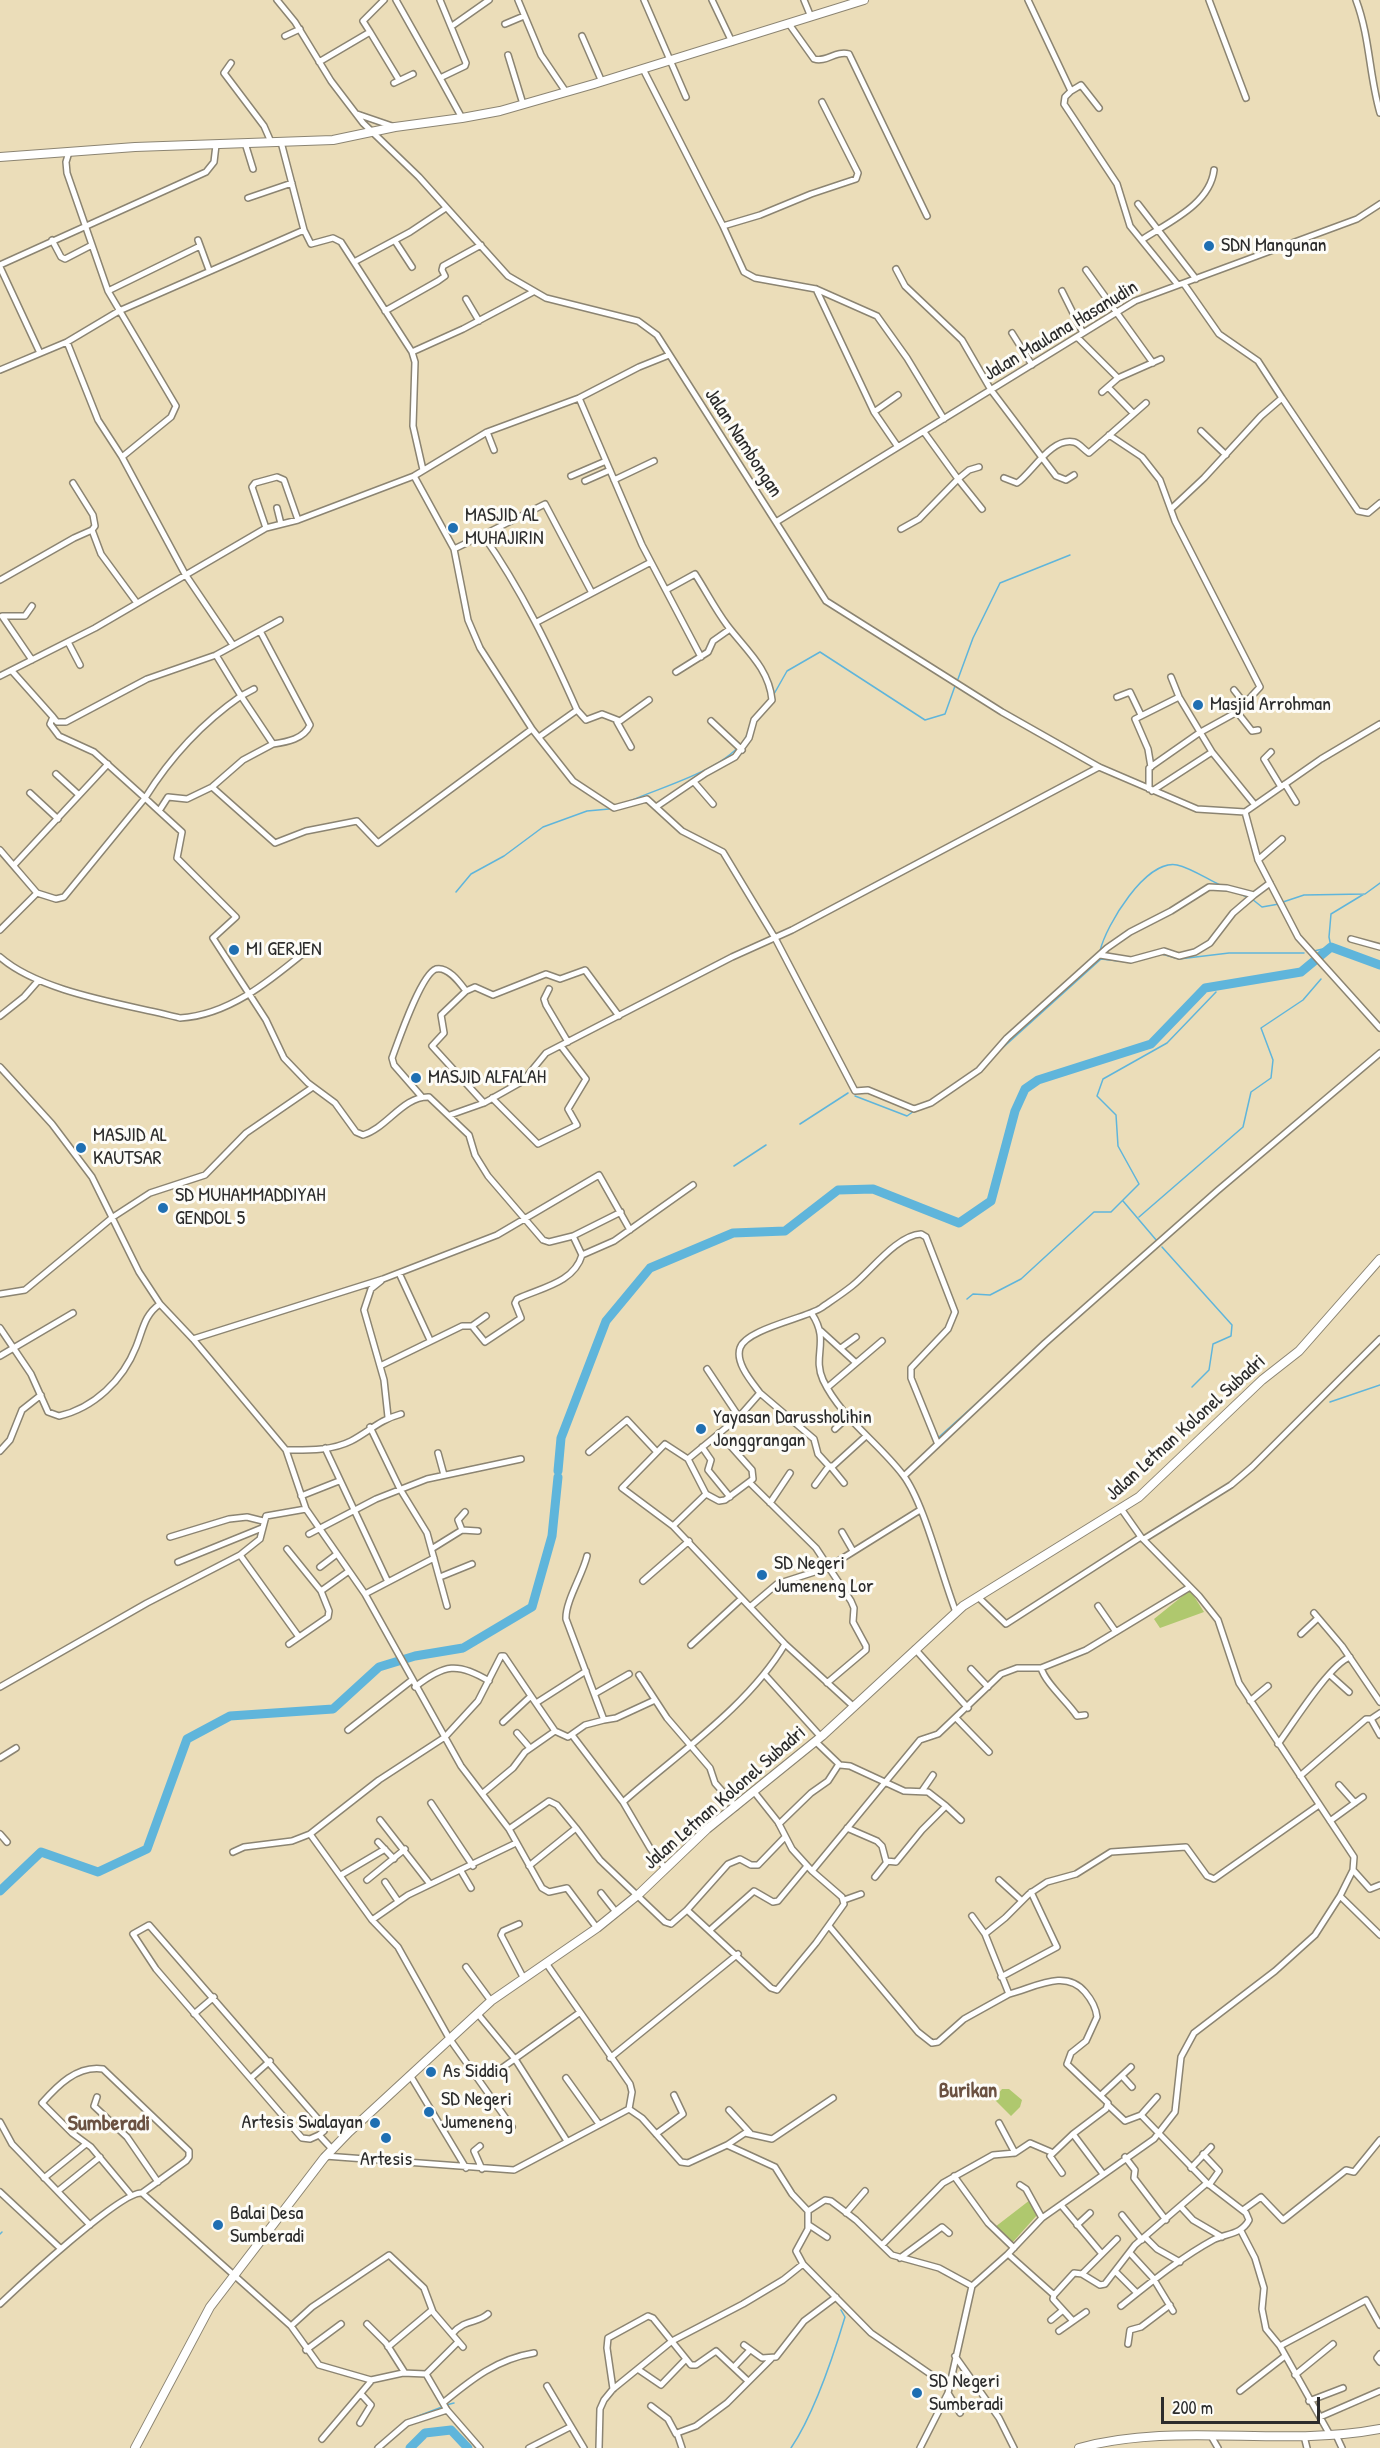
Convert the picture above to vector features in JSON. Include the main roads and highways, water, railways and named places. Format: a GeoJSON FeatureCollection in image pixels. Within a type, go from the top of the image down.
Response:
{"type":"FeatureCollection","features":[{"type":"Feature","properties":{"kind":"main road"},"geometry":{"type":"LineString","coordinates":[[0,157],[333,140],[395,127],[462,118],[602,82],[668,59],[732,42],[864,0]]}},
{"type":"Feature","properties":{"kind":"main road","name":"Jalan Letnan Kolonel Subadri"},"geometry":{"type":"LineString","coordinates":[[135,2448],[210,2307],[231,2276],[332,2149],[477,2013],[523,1977],[597,1928],[639,1894],[707,1829],[755,1793],[818,1739],[956,1612],[1122,1510],[1139,1497],[1262,1380],[1299,1351],[1380,1259]]}},
{"type":"Feature","properties":{"kind":"main road"},"geometry":{"type":"LineString","coordinates":[[1078,2448],[1099,2442],[1156,2435],[1305,2436],[1380,2429]]}},
{"type":"Feature","properties":{"kind":"waterway"},"geometry":{"type":"LineString","coordinates":[[958,679],[973,638],[1000,583],[1070,555]]}},
{"type":"Feature","properties":{"kind":"waterway"},"geometry":{"type":"LineString","coordinates":[[774,694],[787,671],[820,652],[925,720],[945,714],[955,686]]}},
{"type":"Feature","properties":{"kind":"waterway"},"geometry":{"type":"LineString","coordinates":[[628,802],[712,766],[740,746],[748,733]]}},
{"type":"Feature","properties":{"kind":"waterway"},"geometry":{"type":"LineString","coordinates":[[456,892],[471,874],[504,856],[543,827],[587,811],[609,809]]}},
{"type":"Feature","properties":{"kind":"waterway"},"geometry":{"type":"LineString","coordinates":[[1100,951],[1110,926],[1129,896],[1153,872],[1165,866],[1177,865],[1220,885]]}},
{"type":"Feature","properties":{"kind":"waterway"},"geometry":{"type":"LineString","coordinates":[[1283,902],[1304,895],[1365,894],[1380,883]]}},
{"type":"Feature","properties":{"kind":"waterway"},"geometry":{"type":"LineString","coordinates":[[1238,893],[1247,897]]}},
{"type":"Feature","properties":{"kind":"waterway"},"geometry":{"type":"LineString","coordinates":[[1314,951],[1331,947],[1329,937],[1331,914],[1364,894]]}},
{"type":"Feature","properties":{"kind":"waterway"},"geometry":{"type":"LineString","coordinates":[[1252,899],[1262,907],[1279,904]]}},
{"type":"Feature","properties":{"kind":"waterway"},"geometry":{"type":"LineString","coordinates":[[558,1471],[561,1438],[606,1321],[650,1268],[733,1233],[785,1231],[838,1190],[873,1189],[959,1223],[991,1201],[1015,1111],[1025,1089],[1038,1080],[1151,1044],[1205,988],[1301,972],[1331,947],[1380,965]]}},
{"type":"Feature","properties":{"kind":"waterway"},"geometry":{"type":"LineString","coordinates":[[1162,954],[1179,959],[1229,953],[1304,953]]}},
{"type":"Feature","properties":{"kind":"waterway"},"geometry":{"type":"LineString","coordinates":[[1133,962],[1152,957]]}},
{"type":"Feature","properties":{"kind":"waterway"},"geometry":{"type":"LineString","coordinates":[[998,1052],[1101,959],[1128,962]]}},
{"type":"Feature","properties":{"kind":"waterway"},"geometry":{"type":"LineString","coordinates":[[1139,1217],[1243,1127],[1251,1092],[1271,1078],[1273,1060],[1261,1028],[1303,1000],[1321,979]]}},
{"type":"Feature","properties":{"kind":"waterway"},"geometry":{"type":"LineString","coordinates":[[967,1299],[973,1294],[990,1295],[1021,1279],[1094,1212],[1111,1212],[1139,1184],[1118,1146],[1116,1115],[1097,1096],[1103,1079],[1167,1043],[1216,992]]}},
{"type":"Feature","properties":{"kind":"waterway"},"geometry":{"type":"LineString","coordinates":[[800,1124],[848,1093]]}},
{"type":"Feature","properties":{"kind":"waterway"},"geometry":{"type":"LineString","coordinates":[[855,1096],[907,1116],[914,1111]]}},
{"type":"Feature","properties":{"kind":"waterway"},"geometry":{"type":"LineString","coordinates":[[734,1166],[766,1145]]}},
{"type":"Feature","properties":{"kind":"waterway"},"geometry":{"type":"LineString","coordinates":[[1123,1201],[1157,1241]]}},
{"type":"Feature","properties":{"kind":"waterway"},"geometry":{"type":"LineString","coordinates":[[1162,1247],[1232,1325],[1231,1336],[1213,1344],[1209,1370],[1192,1387]]}},
{"type":"Feature","properties":{"kind":"waterway"},"geometry":{"type":"LineString","coordinates":[[1330,1402],[1380,1385]]}},
{"type":"Feature","properties":{"kind":"waterway"},"geometry":{"type":"LineString","coordinates":[[939,1437],[988,1393]]}},
{"type":"Feature","properties":{"kind":"waterway"},"geometry":{"type":"LineString","coordinates":[[0,1891],[41,1852],[98,1872],[147,1849],[187,1739],[230,1716],[333,1709],[379,1667],[415,1656],[463,1648],[532,1607],[552,1536],[558,1477]]}},
{"type":"Feature","properties":{"kind":"waterway"},"geometry":{"type":"LineString","coordinates":[[791,2448],[815,2402],[829,2367],[845,2317],[841,2310]]}},
{"type":"Feature","properties":{"kind":"waterway"},"geometry":{"type":"LineString","coordinates":[[446,2405],[454,2403]]}},
{"type":"Feature","properties":{"kind":"waterway"},"geometry":{"type":"LineString","coordinates":[[413,2418],[442,2407]]}},
{"type":"Feature","properties":{"kind":"waterway"},"geometry":{"type":"LineString","coordinates":[[410,2448],[425,2433],[451,2430],[468,2448]]}},
{"type":"Feature","properties":{"kind":"place","name":"SDN Mangunan"},"geometry":{"type":"Point","coordinates":[1209,246]}},
{"type":"Feature","properties":{"kind":"place","name":"MASJID AL MUHAJIRIN"},"geometry":{"type":"Point","coordinates":[453,528]}},
{"type":"Feature","properties":{"kind":"place","name":"Masjid Arrohman"},"geometry":{"type":"Point","coordinates":[1198,705]}},
{"type":"Feature","properties":{"kind":"place","name":"MI GERJEN"},"geometry":{"type":"Point","coordinates":[234,950]}},
{"type":"Feature","properties":{"kind":"place","name":"MASJID ALFALAH"},"geometry":{"type":"Point","coordinates":[416,1078]}},
{"type":"Feature","properties":{"kind":"place","name":"MASJID AL KAUTSAR"},"geometry":{"type":"Point","coordinates":[81,1148]}},
{"type":"Feature","properties":{"kind":"place","name":"SD MUHAMMADDIYAH GENDOL 5"},"geometry":{"type":"Point","coordinates":[163,1208]}},
{"type":"Feature","properties":{"kind":"place","name":"Yayasan Darussholihin Jonggrangan"},"geometry":{"type":"Point","coordinates":[701,1429]}},
{"type":"Feature","properties":{"kind":"place","name":"SD Negeri Jumeneng Lor"},"geometry":{"type":"Point","coordinates":[762,1575]}},
{"type":"Feature","properties":{"kind":"place","name":"As Siddiq"},"geometry":{"type":"Point","coordinates":[431,2072]}},
{"type":"Feature","properties":{"kind":"place","name":"SD Negeri Jumeneng"},"geometry":{"type":"Point","coordinates":[429,2112]}},
{"type":"Feature","properties":{"kind":"place","name":"Artesis Swalayan"},"geometry":{"type":"Point","coordinates":[375,2123]}},
{"type":"Feature","properties":{"kind":"place","name":"Artesis"},"geometry":{"type":"Point","coordinates":[386,2138]}},
{"type":"Feature","properties":{"kind":"place","name":"Balai Desa Sumberadi"},"geometry":{"type":"Point","coordinates":[218,2225]}},
{"type":"Feature","properties":{"kind":"place","name":"SD Negeri Sumberadi"},"geometry":{"type":"Point","coordinates":[917,2393]}},
{"type":"Feature","properties":{"kind":"district","name":"Burikan"},"geometry":{"type":"Point","coordinates":[968,2091]}},
{"type":"Feature","properties":{"kind":"district","name":"Sumberadi"},"geometry":{"type":"Point","coordinates":[109,2124]}}]}
